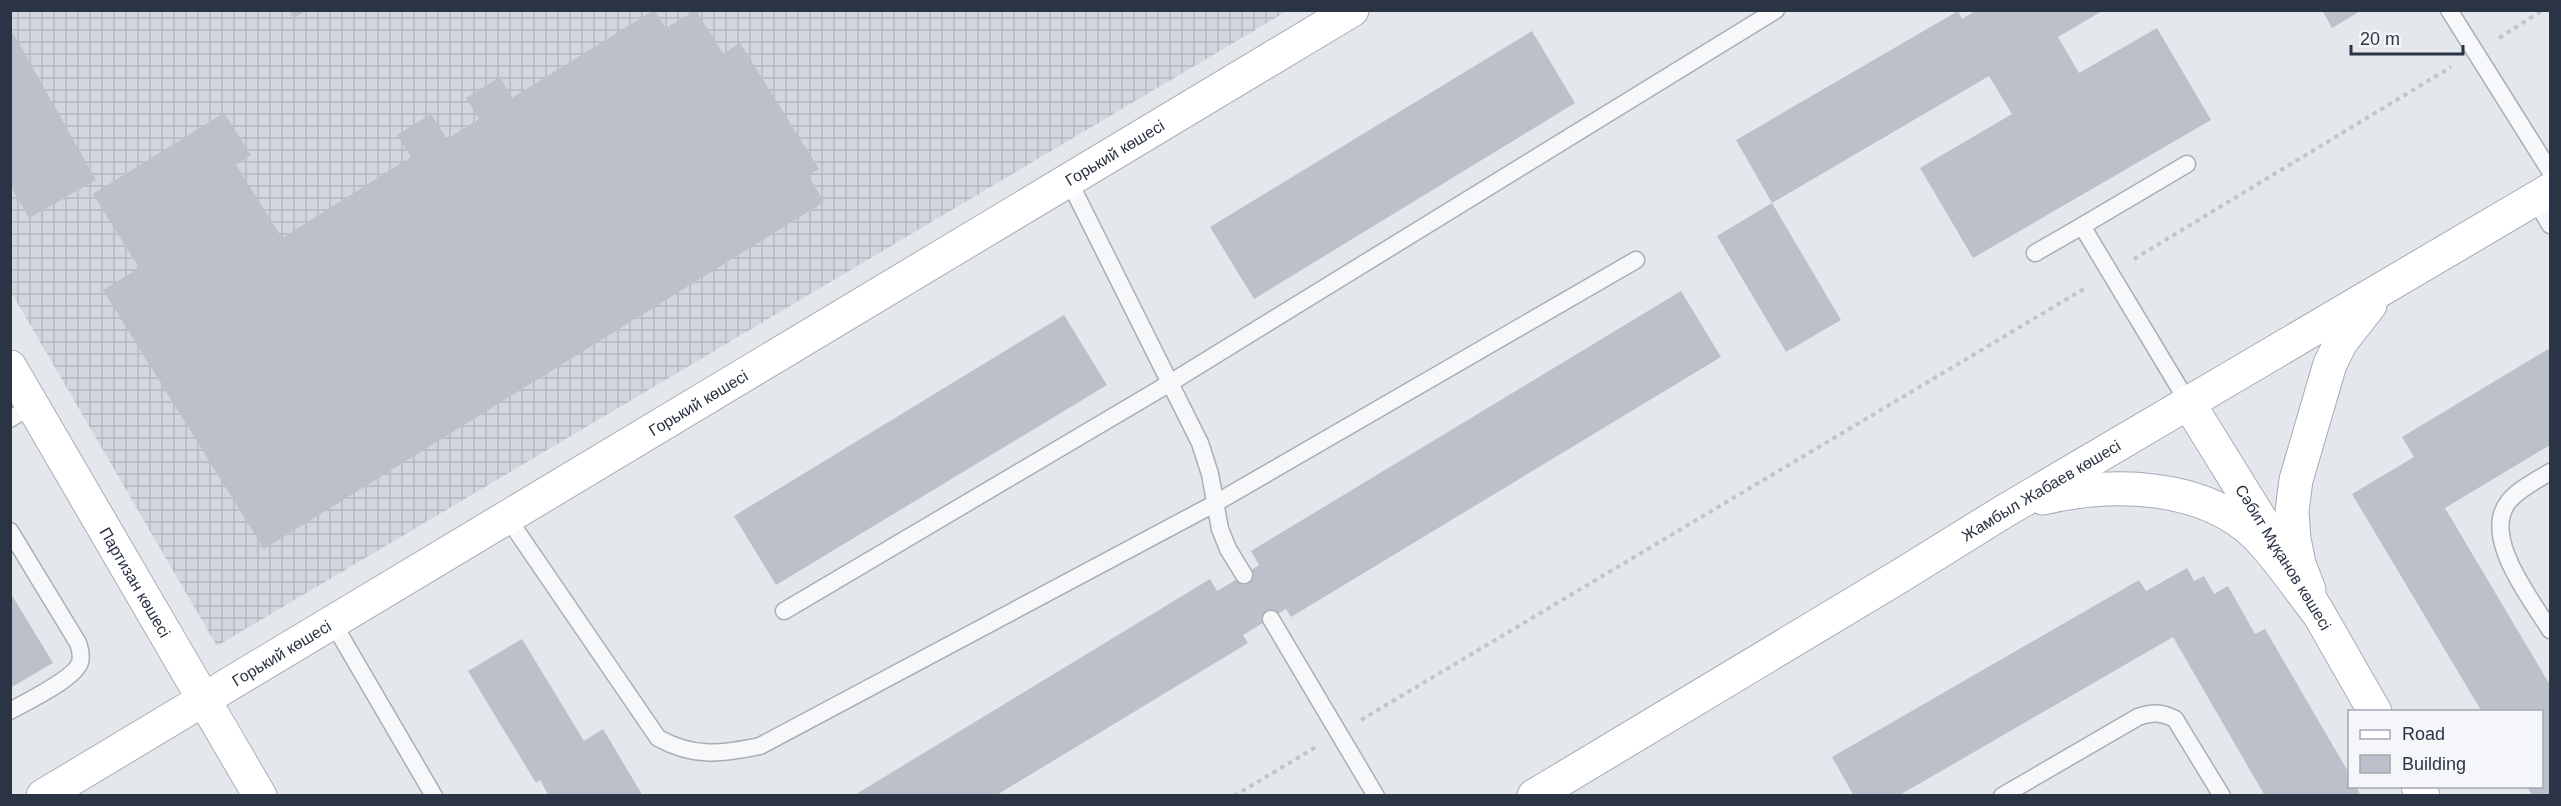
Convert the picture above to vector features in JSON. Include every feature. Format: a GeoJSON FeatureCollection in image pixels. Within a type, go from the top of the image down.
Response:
{"type":"FeatureCollection","features":[{"type":"Feature","properties":{"kind":"main road","name":"Горький көшесі"},"geometry":{"type":"LineString","coordinates":[[43,795],[1352,10]]}},
{"type":"Feature","properties":{"kind":"main road","name":"Жамбыл Жабаев көшесі"},"geometry":{"type":"LineString","coordinates":[[1534,795],[2003,512],[2384,288],[2545,205]]}},
{"type":"Feature","properties":{"kind":"main road"},"geometry":{"type":"LineString","coordinates":[[2319,614],[2299,564],[2294,539],[2292,510],[2296,480],[2330,364],[2354,322],[2384,288]]}},
{"type":"Feature","properties":{"kind":"main road","name":"Партизан көшесі"},"geometry":{"type":"LineString","coordinates":[[12,373],[22,412],[204,698],[260,795]]}},
{"type":"Feature","properties":{"kind":"main road","name":"Сәбит Мұқанов көшесі"},"geometry":{"type":"LineString","coordinates":[[2189,404],[2319,614],[2374,710]]}},
{"type":"Feature","properties":{"kind":"main road"},"geometry":{"type":"LineString","coordinates":[[2003,512],[2032,501],[2090,490],[2148,491],[2193,500],[2232,517],[2256,535],[2319,614]]}},
{"type":"Feature","properties":{"kind":"lane"},"geometry":{"type":"LineString","coordinates":[[784,611],[1170,383],[1776,10]]}},
{"type":"Feature","properties":{"kind":"lane"},"geometry":{"type":"LineString","coordinates":[[2449,10],[2550,171]]}},
{"type":"Feature","properties":{"kind":"lane"},"geometry":{"type":"LineString","coordinates":[[2035,253],[2187,164]]}},
{"type":"Feature","properties":{"kind":"lane"},"geometry":{"type":"LineString","coordinates":[[1068,181],[1200,443],[1210,474],[1220,529],[1228,549],[1244,575]]}},
{"type":"Feature","properties":{"kind":"lane"},"geometry":{"type":"LineString","coordinates":[[2082,226],[2189,404]]}},
{"type":"Feature","properties":{"kind":"lane"},"geometry":{"type":"LineString","coordinates":[[507,517],[658,738],[676,748],[701,753],[727,753],[760,746],[1214,504],[1636,260]]}},
{"type":"Feature","properties":{"kind":"lane"},"geometry":{"type":"LineString","coordinates":[[2550,472],[2509,501],[2500,522],[2503,548],[2509,561],[2550,630]]}},
{"type":"Feature","properties":{"kind":"lane"},"geometry":{"type":"LineString","coordinates":[[10,531],[78,644],[81,653],[81,662],[69,675],[10,711]]}},
{"type":"Feature","properties":{"kind":"lane"},"geometry":{"type":"LineString","coordinates":[[1271,618],[1376,795]]}},
{"type":"Feature","properties":{"kind":"lane"},"geometry":{"type":"LineString","coordinates":[[333,623],[434,795]]}},
{"type":"Feature","properties":{"kind":"lane"},"geometry":{"type":"LineString","coordinates":[[2002,795],[2138,717],[2151,713],[2164,713],[2175,719],[2222,795]]}},
{"type":"Feature","properties":{"kind":"path"},"geometry":{"type":"LineString","coordinates":[[1234,795],[2111,273],[2543,10]]}},
{"type":"Feature","properties":{"kind":"shaded area"},"geometry":{"type":"Polygon","coordinates":[[[10,11],[1287,11],[217,646],[11,292],[10,11]]]}},
{"type":"Feature","properties":{"kind":"building"},"geometry":{"type":"Polygon","coordinates":[[[289,10],[307,10],[294,18],[289,10]]]}},
{"type":"Feature","properties":{"kind":"building"},"geometry":{"type":"Polygon","coordinates":[[[654,10],[666,28],[696,10],[723,54],[740,43],[819,169],[808,175],[824,202],[264,549],[103,290],[139,268],[93,194],[224,113],[251,155],[236,165],[282,238],[411,157],[397,135],[431,114],[447,139],[479,119],[466,98],[500,77],[512,98],[654,10]]]}},
{"type":"Feature","properties":{"kind":"building"},"geometry":{"type":"Polygon","coordinates":[[[1977,10],[2104,10],[2058,37],[2079,73],[2157,28],[2211,120],[1973,258],[1920,168],[2012,114],[1989,76],[1772,203],[1736,140],[1958,11],[1962,19],[1977,10]]]}},
{"type":"Feature","properties":{"kind":"building"},"geometry":{"type":"Polygon","coordinates":[[[2322,10],[2362,10],[2332,28],[2322,10]]]}},
{"type":"Feature","properties":{"kind":"building"},"geometry":{"type":"Polygon","coordinates":[[[1532,31],[1575,103],[1254,299],[1210,227],[1532,31]]]}},
{"type":"Feature","properties":{"kind":"building"},"geometry":{"type":"Polygon","coordinates":[[[13,33],[96,180],[29,218],[10,185],[10,34],[13,33]]]}},
{"type":"Feature","properties":{"kind":"building"},"geometry":{"type":"Polygon","coordinates":[[[1772,203],[1841,320],[1786,352],[1717,236],[1772,203]]]}},
{"type":"Feature","properties":{"kind":"building"},"geometry":{"type":"Polygon","coordinates":[[[1681,291],[1721,357],[1291,617],[1286,609],[1243,635],[1248,643],[995,796],[853,796],[1210,579],[1217,591],[1244,575],[1259,565],[1251,551],[1681,291]]]}},
{"type":"Feature","properties":{"kind":"building"},"geometry":{"type":"Polygon","coordinates":[[[1064,315],[1107,385],[776,585],[734,516],[1064,315]]]}},
{"type":"Feature","properties":{"kind":"building"},"geometry":{"type":"Polygon","coordinates":[[[2550,348],[2550,445],[2445,508],[2550,685],[2550,796],[2532,796],[2528,788],[2543,788],[2543,710],[2481,710],[2352,494],[2414,457],[2402,437],[2550,348]]]}},
{"type":"Feature","properties":{"kind":"building"},"geometry":{"type":"Polygon","coordinates":[[[2187,568],[2194,581],[2204,576],[2214,594],[2228,586],[2255,634],[2265,629],[2348,772],[2348,788],[2357,788],[2361,796],[2265,796],[2173,637],[1898,796],[1854,796],[1832,757],[2139,580],[2146,591],[2187,568]]]}},
{"type":"Feature","properties":{"kind":"building"},"geometry":{"type":"Polygon","coordinates":[[[10,592],[53,663],[10,688],[10,592]]]}},
{"type":"Feature","properties":{"kind":"building"},"geometry":{"type":"Polygon","coordinates":[[[522,639],[584,741],[603,729],[643,796],[549,796],[540,780],[536,783],[468,671],[522,639]]]}}]}
